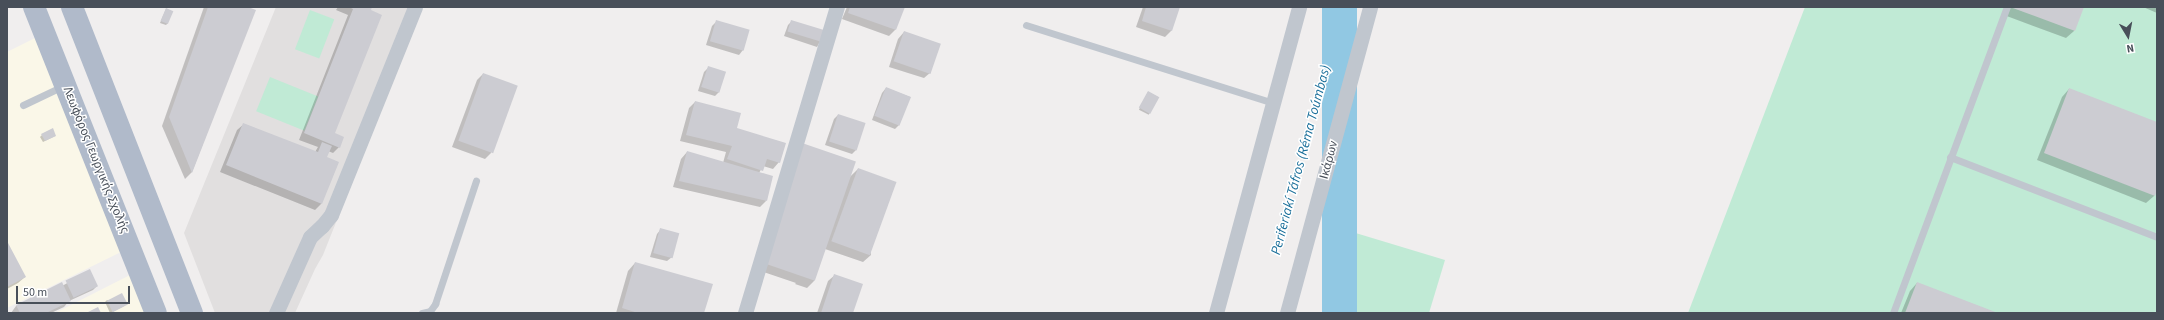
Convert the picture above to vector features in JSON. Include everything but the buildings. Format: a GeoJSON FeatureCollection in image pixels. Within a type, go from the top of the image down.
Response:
{"type":"FeatureCollection","features":[{"type":"Feature","properties":{"kind":"main road","name":"Λεωφόρος Γεωργικής Σχολής"},"geometry":{"type":"LineString","coordinates":[[34,7],[66,84],[156,313]]}},
{"type":"Feature","properties":{"kind":"main road"},"geometry":{"type":"LineString","coordinates":[[72,7],[192,313]]}},
{"type":"Feature","properties":{"kind":"street"},"geometry":{"type":"LineString","coordinates":[[276,313],[310,237],[331,215],[415,7]]}},
{"type":"Feature","properties":{"kind":"street"},"geometry":{"type":"LineString","coordinates":[[745,313],[837,7]]}},
{"type":"Feature","properties":{"kind":"street"},"geometry":{"type":"LineString","coordinates":[[1216,313],[1299,7]]}},
{"type":"Feature","properties":{"kind":"street","name":"Ικάρων"},"geometry":{"type":"LineString","coordinates":[[1287,313],[1370,7]]}},
{"type":"Feature","properties":{"kind":"lane"},"geometry":{"type":"LineString","coordinates":[[1892,313],[2007,7]]}},
{"type":"Feature","properties":{"kind":"lane"},"geometry":{"type":"LineString","coordinates":[[1026,26],[1273,103]]}},
{"type":"Feature","properties":{"kind":"lane"},"geometry":{"type":"LineString","coordinates":[[23,105],[66,84]]}},
{"type":"Feature","properties":{"kind":"lane"},"geometry":{"type":"LineString","coordinates":[[1950,158],[2157,236]]}},
{"type":"Feature","properties":{"kind":"lane"},"geometry":{"type":"LineString","coordinates":[[422,313],[430,311],[435,304],[476,181]]}},
{"type":"Feature","properties":{"kind":"shaded area"},"geometry":{"type":"Polygon","coordinates":[[[276,7],[422,7],[323,255],[295,313],[215,313],[184,233],[276,7]]]}},
{"type":"Feature","properties":{"kind":"shaded area"},"geometry":{"type":"Polygon","coordinates":[[[35,38],[121,252],[7,308],[7,52],[35,38]]]}},
{"type":"Feature","properties":{"kind":"shaded area"},"geometry":{"type":"Polygon","coordinates":[[[130,275],[147,313],[55,313],[130,275]]]}},
{"type":"Feature","properties":{"kind":"green space"},"geometry":{"type":"Polygon","coordinates":[[[1805,7],[2157,7],[2157,313],[1688,313],[1805,7]]]}},
{"type":"Feature","properties":{"kind":"green space"},"geometry":{"type":"Polygon","coordinates":[[[310,10],[334,19],[319,59],[295,49],[310,10]]]}},
{"type":"Feature","properties":{"kind":"green space"},"geometry":{"type":"Polygon","coordinates":[[[270,77],[318,96],[304,131],[256,111],[270,77]]]}},
{"type":"Feature","properties":{"kind":"green space"},"geometry":{"type":"Polygon","coordinates":[[[1349,231],[1445,260],[1429,313],[1324,313],[1349,231]]]}},
{"type":"Feature","properties":{"kind":"water"},"geometry":{"type":"Polygon","coordinates":[[[1322,7],[1357,7],[1357,313],[1322,313],[1322,7]]]}},
{"type":"Feature","properties":{"kind":"water label","name":"Periferiakí Táfros (Réma Toúmbas)"},"geometry":{"type":"Point","coordinates":[1301,160]}}]}
